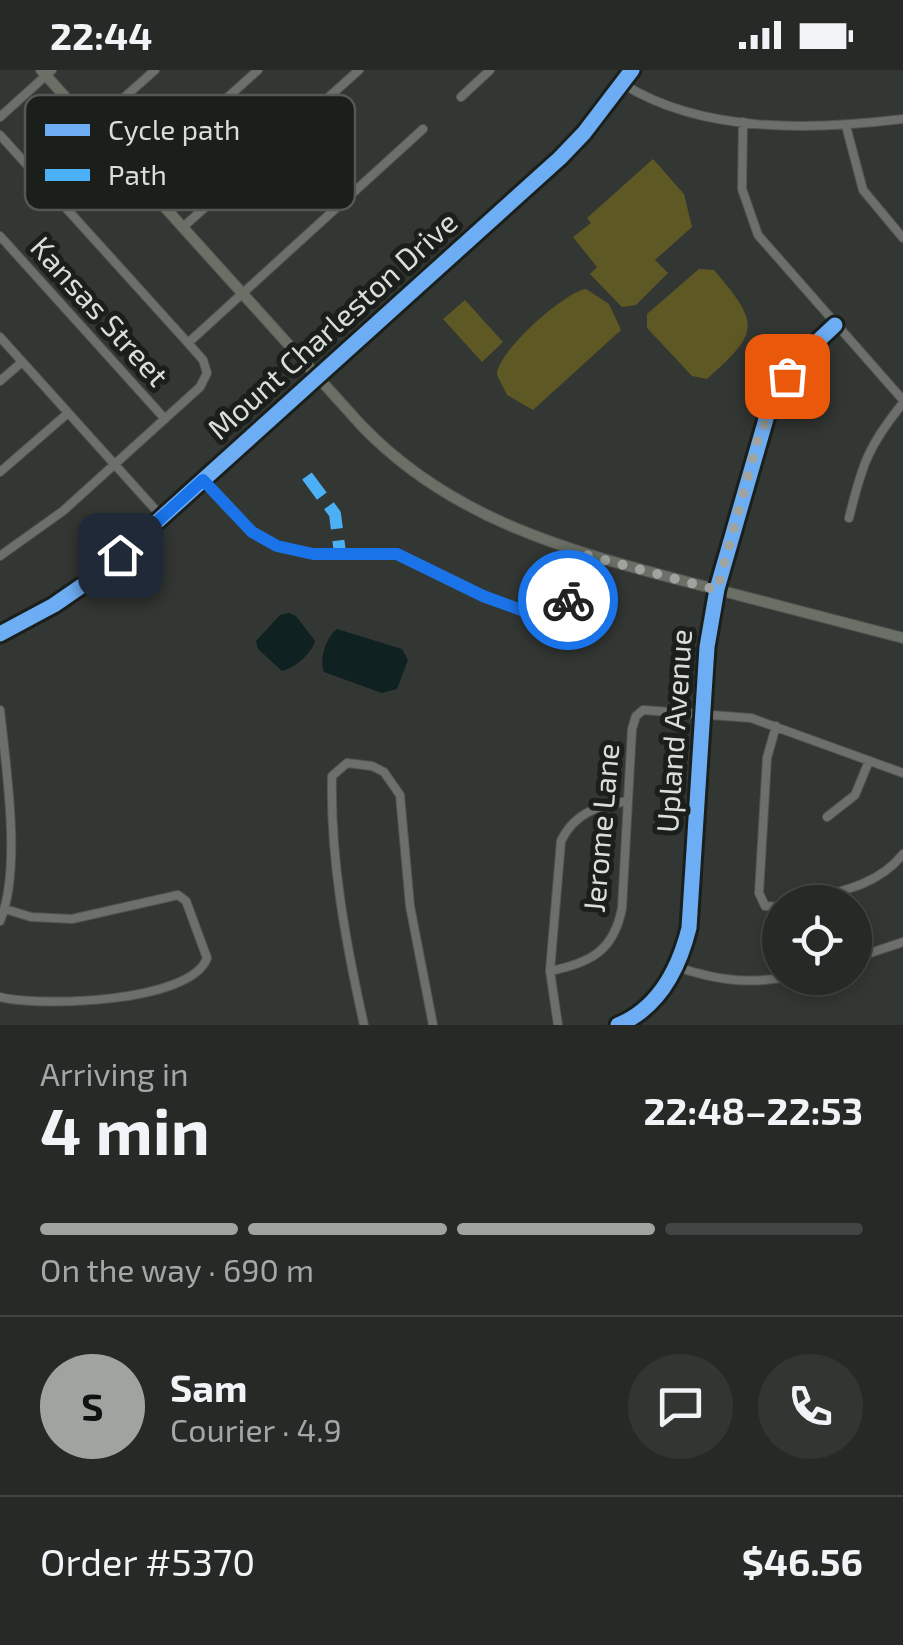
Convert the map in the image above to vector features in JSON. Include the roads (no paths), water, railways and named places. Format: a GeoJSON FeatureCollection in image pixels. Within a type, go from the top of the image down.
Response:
{"type":"FeatureCollection","features":[{"type":"Feature","properties":{"kind":"main road"},"geometry":{"type":"LineString","coordinates":[[46,72],[66,95]]}},
{"type":"Feature","properties":{"kind":"main road"},"geometry":{"type":"LineString","coordinates":[[166,210],[394,457],[448,496],[510,529],[582,554],[903,638]]}},
{"type":"Feature","properties":{"kind":"street"},"geometry":{"type":"LineString","coordinates":[[126,95],[154,70]]}},
{"type":"Feature","properties":{"kind":"street"},"geometry":{"type":"LineString","coordinates":[[230,95],[258,70]]}},
{"type":"Feature","properties":{"kind":"street"},"geometry":{"type":"LineString","coordinates":[[331,95],[359,70]]}},
{"type":"Feature","properties":{"kind":"street"},"geometry":{"type":"LineString","coordinates":[[461,98],[490,70]]}},
{"type":"Feature","properties":{"kind":"street","name":"Mount Charleston Drive"},"geometry":{"type":"LineString","coordinates":[[0,634],[76,592],[162,517],[560,158],[632,70]]}},
{"type":"Feature","properties":{"kind":"street"},"geometry":{"type":"LineString","coordinates":[[0,117],[46,72]]}},
{"type":"Feature","properties":{"kind":"street"},"geometry":{"type":"LineString","coordinates":[[623,84],[668,105],[743,122],[846,126],[903,119]]}},
{"type":"Feature","properties":{"kind":"street"},"geometry":{"type":"LineString","coordinates":[[743,122],[740,171],[752,222],[767,248],[903,402],[867,453],[849,518]]}},
{"type":"Feature","properties":{"kind":"street"},"geometry":{"type":"LineString","coordinates":[[846,126],[862,190],[903,238]]}},
{"type":"Feature","properties":{"kind":"street"},"geometry":{"type":"LineString","coordinates":[[355,191],[423,129]]}},
{"type":"Feature","properties":{"kind":"street"},"geometry":{"type":"LineString","coordinates":[[0,134],[25,162]]}},
{"type":"Feature","properties":{"kind":"street"},"geometry":{"type":"LineString","coordinates":[[0,556],[38,532],[200,387],[207,373],[203,360],[68,210]]}},
{"type":"Feature","properties":{"kind":"street"},"geometry":{"type":"LineString","coordinates":[[182,228],[202,210]]}},
{"type":"Feature","properties":{"kind":"street"},"geometry":{"type":"LineString","coordinates":[[188,343],[334,210]]}},
{"type":"Feature","properties":{"kind":"street","name":"Kansas Street"},"geometry":{"type":"LineString","coordinates":[[0,236],[164,419]]}},
{"type":"Feature","properties":{"kind":"street","name":"Upland Avenue"},"geometry":{"type":"LineString","coordinates":[[622,1024],[656,996],[677,967],[689,928],[707,647],[717,590],[768,412],[804,354],[835,324]]}},
{"type":"Feature","properties":{"kind":"street"},"geometry":{"type":"LineString","coordinates":[[0,337],[162,517]]}},
{"type":"Feature","properties":{"kind":"street"},"geometry":{"type":"LineString","coordinates":[[0,382],[22,362]]}},
{"type":"Feature","properties":{"kind":"street"},"geometry":{"type":"LineString","coordinates":[[0,472],[68,413]]}},
{"type":"Feature","properties":{"kind":"street"},"geometry":{"type":"LineString","coordinates":[[203,480],[252,532],[284,549],[313,554],[397,554],[483,596],[551,621],[562,618],[582,554]]}},
{"type":"Feature","properties":{"kind":"street","name":"Jerome Lane"},"geometry":{"type":"LineString","coordinates":[[550,971],[577,966],[597,956],[615,933],[622,908],[636,716],[648,709],[703,712]]}},
{"type":"Feature","properties":{"kind":"street"},"geometry":{"type":"LineString","coordinates":[[0,710],[11,882],[0,921]]}},
{"type":"Feature","properties":{"kind":"street"},"geometry":{"type":"LineString","coordinates":[[703,712],[776,726],[903,773]]}},
{"type":"Feature","properties":{"kind":"street"},"geometry":{"type":"LineString","coordinates":[[762,900],[759,893],[767,758],[776,726]]}},
{"type":"Feature","properties":{"kind":"street"},"geometry":{"type":"LineString","coordinates":[[827,817],[855,795],[869,761]]}},
{"type":"Feature","properties":{"kind":"street"},"geometry":{"type":"LineString","coordinates":[[364,1025],[343,915],[332,784],[338,767],[347,763],[372,766],[398,787],[410,906],[433,1025]]}},
{"type":"Feature","properties":{"kind":"street"},"geometry":{"type":"LineString","coordinates":[[558,1025],[550,971],[562,836],[589,810],[628,800]]}},
{"type":"Feature","properties":{"kind":"street"},"geometry":{"type":"LineString","coordinates":[[860,885],[887,872],[903,854]]}},
{"type":"Feature","properties":{"kind":"street"},"geometry":{"type":"LineString","coordinates":[[0,997],[74,1003],[158,988],[202,968],[205,949],[182,896],[172,894],[72,919],[50,920],[5,910]]}},
{"type":"Feature","properties":{"kind":"street"},"geometry":{"type":"LineString","coordinates":[[872,952],[903,942]]}},
{"type":"Feature","properties":{"kind":"street"},"geometry":{"type":"LineString","coordinates":[[677,967],[721,980],[762,979]]}}]}
